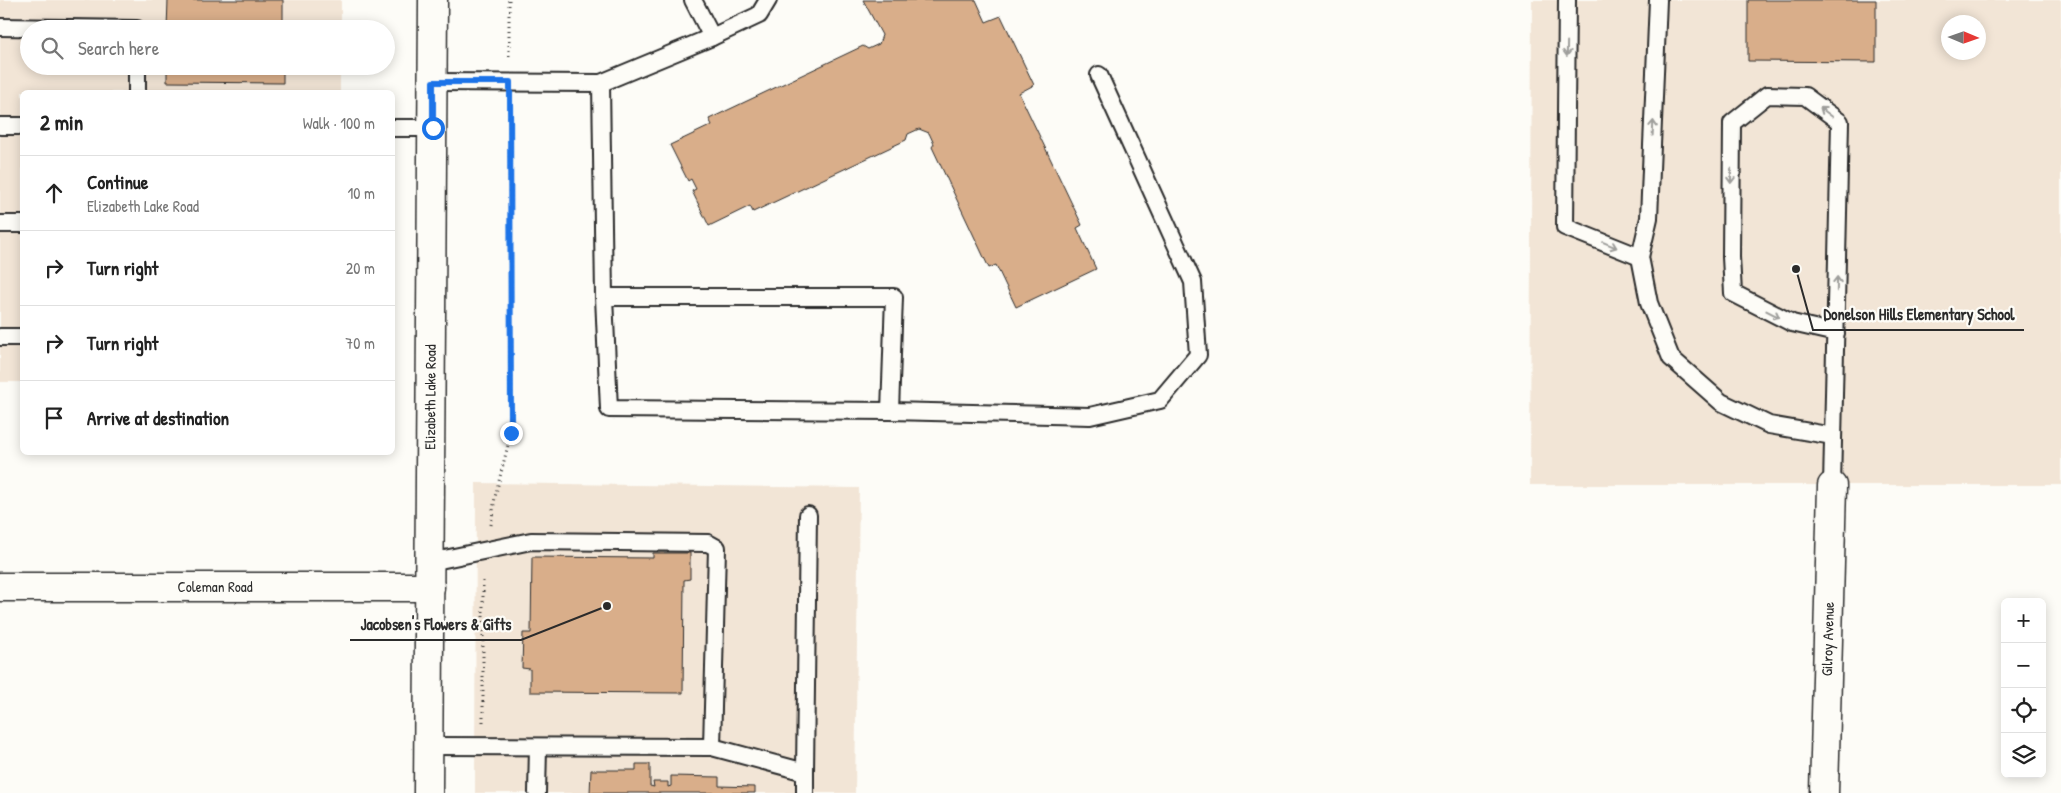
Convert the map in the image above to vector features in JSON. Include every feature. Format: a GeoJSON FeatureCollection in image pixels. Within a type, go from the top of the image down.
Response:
{"type":"FeatureCollection","features":[{"type":"Feature","properties":{"kind":"main road","name":"Elizabeth Lake Road"},"geometry":{"type":"LineString","coordinates":[[428,793],[433,0]]}},
{"type":"Feature","properties":{"kind":"main road","name":"Gilroy Avenue"},"geometry":{"type":"LineString","coordinates":[[1824,793],[1832,486]]}},
{"type":"Feature","properties":{"kind":"main road","name":"Coleman Road"},"geometry":{"type":"LineString","coordinates":[[0,587],[430,574]]}},
{"type":"Feature","properties":{"kind":"lane"},"geometry":{"type":"LineString","coordinates":[[693,0],[712,37]]}},
{"type":"Feature","properties":{"kind":"lane"},"geometry":{"type":"LineString","coordinates":[[433,82],[601,83],[712,37],[759,14],[768,0]]}},
{"type":"Feature","properties":{"kind":"lane"},"geometry":{"type":"LineString","coordinates":[[1567,0],[1565,227],[1640,257]]}},
{"type":"Feature","properties":{"kind":"lane"},"geometry":{"type":"LineString","coordinates":[[1658,0],[1649,218],[1640,257],[1649,303],[1672,358],[1721,402],[1769,425],[1834,436]]}},
{"type":"Feature","properties":{"kind":"lane"},"geometry":{"type":"LineString","coordinates":[[0,28],[20,28]]}},
{"type":"Feature","properties":{"kind":"lane"},"geometry":{"type":"LineString","coordinates":[[601,83],[604,297],[609,409],[890,411],[1090,416],[1160,400],[1198,355],[1194,282],[1099,74]]}},
{"type":"Feature","properties":{"kind":"lane"},"geometry":{"type":"LineString","coordinates":[[137,75],[137,90]]}},
{"type":"Feature","properties":{"kind":"lane"},"geometry":{"type":"LineString","coordinates":[[1832,486],[1834,436],[1836,333],[1840,122],[1805,96],[1767,95],[1732,123],[1731,257],[1733,293],[1792,323],[1836,333]]}},
{"type":"Feature","properties":{"kind":"lane"},"geometry":{"type":"LineString","coordinates":[[0,126],[20,126]]}},
{"type":"Feature","properties":{"kind":"lane"},"geometry":{"type":"LineString","coordinates":[[395,128],[433,128]]}},
{"type":"Feature","properties":{"kind":"lane"},"geometry":{"type":"LineString","coordinates":[[0,224],[20,224]]}},
{"type":"Feature","properties":{"kind":"lane"},"geometry":{"type":"LineString","coordinates":[[604,297],[894,297],[890,411]]}},
{"type":"Feature","properties":{"kind":"lane"},"geometry":{"type":"LineString","coordinates":[[0,338],[20,337]]}},
{"type":"Feature","properties":{"kind":"lane"},"geometry":{"type":"LineString","coordinates":[[805,793],[808,515]]}},
{"type":"Feature","properties":{"kind":"lane"},"geometry":{"type":"LineString","coordinates":[[430,574],[487,549],[531,541],[713,544],[717,548],[712,748]]}},
{"type":"Feature","properties":{"kind":"lane"},"geometry":{"type":"LineString","coordinates":[[428,746],[712,748],[805,772]]}},
{"type":"Feature","properties":{"kind":"lane"},"geometry":{"type":"LineString","coordinates":[[537,793],[538,747]]}},
{"type":"Feature","properties":{"kind":"path"},"geometry":{"type":"LineString","coordinates":[[484,747],[482,584],[494,497],[511,433],[509,0]]}},
{"type":"Feature","properties":{"kind":"shaded area"},"geometry":{"type":"Polygon","coordinates":[[[0,0],[341,0],[341,20],[20,20],[20,75],[340,75],[340,90],[20,90],[20,382],[0,382],[0,0]]]}},
{"type":"Feature","properties":{"kind":"shaded area"},"geometry":{"type":"Polygon","coordinates":[[[1532,0],[2061,0],[2061,485],[1530,485],[1532,0]]]}},
{"type":"Feature","properties":{"kind":"shaded area"},"geometry":{"type":"Polygon","coordinates":[[[476,483],[859,488],[855,793],[475,793],[476,483]]]}},
{"type":"Feature","properties":{"kind":"building"},"geometry":{"type":"Polygon","coordinates":[[[168,0],[283,0],[283,20],[167,20],[168,0]]]}},
{"type":"Feature","properties":{"kind":"building"},"geometry":{"type":"Polygon","coordinates":[[[863,0],[976,0],[986,22],[1001,16],[1034,85],[1019,93],[1082,225],[1077,228],[1096,269],[1016,307],[996,265],[989,268],[932,147],[934,144],[929,133],[919,129],[908,134],[906,140],[753,212],[750,206],[709,226],[692,191],[696,189],[691,179],[688,181],[670,145],[712,125],[709,119],[863,46],[868,49],[879,44],[882,35],[863,0]]]}},
{"type":"Feature","properties":{"kind":"building"},"geometry":{"type":"Polygon","coordinates":[[[1748,0],[1876,0],[1876,62],[1748,61],[1748,0]]]}},
{"type":"Feature","properties":{"kind":"building"},"geometry":{"type":"Polygon","coordinates":[[[167,75],[283,75],[283,83],[167,82],[167,75]]]}},
{"type":"Feature","properties":{"kind":"building"},"geometry":{"type":"Polygon","coordinates":[[[653,553],[690,553],[690,579],[684,580],[683,693],[530,692],[530,669],[522,668],[523,633],[531,633],[532,557],[653,558],[653,553]]]}},
{"type":"Feature","properties":{"kind":"building"},"geometry":{"type":"Polygon","coordinates":[[[636,764],[650,764],[650,786],[654,787],[653,782],[668,782],[668,787],[671,786],[671,776],[719,777],[719,786],[755,787],[755,793],[590,793],[591,770],[636,770],[636,764]]]}},
{"type":"Feature","properties":{"kind":"place","name":"Donelson Hills Elementary School"},"geometry":{"type":"Point","coordinates":[1796,269]}},
{"type":"Feature","properties":{"kind":"place","name":"Jacobsen's Flowers & Gifts"},"geometry":{"type":"Point","coordinates":[607,606]}},
{"type":"Feature","properties":{"kind":"route"},"geometry":{"type":"LineString","coordinates":[[433,128],[433,82],[510,82],[511,433]]}}]}
